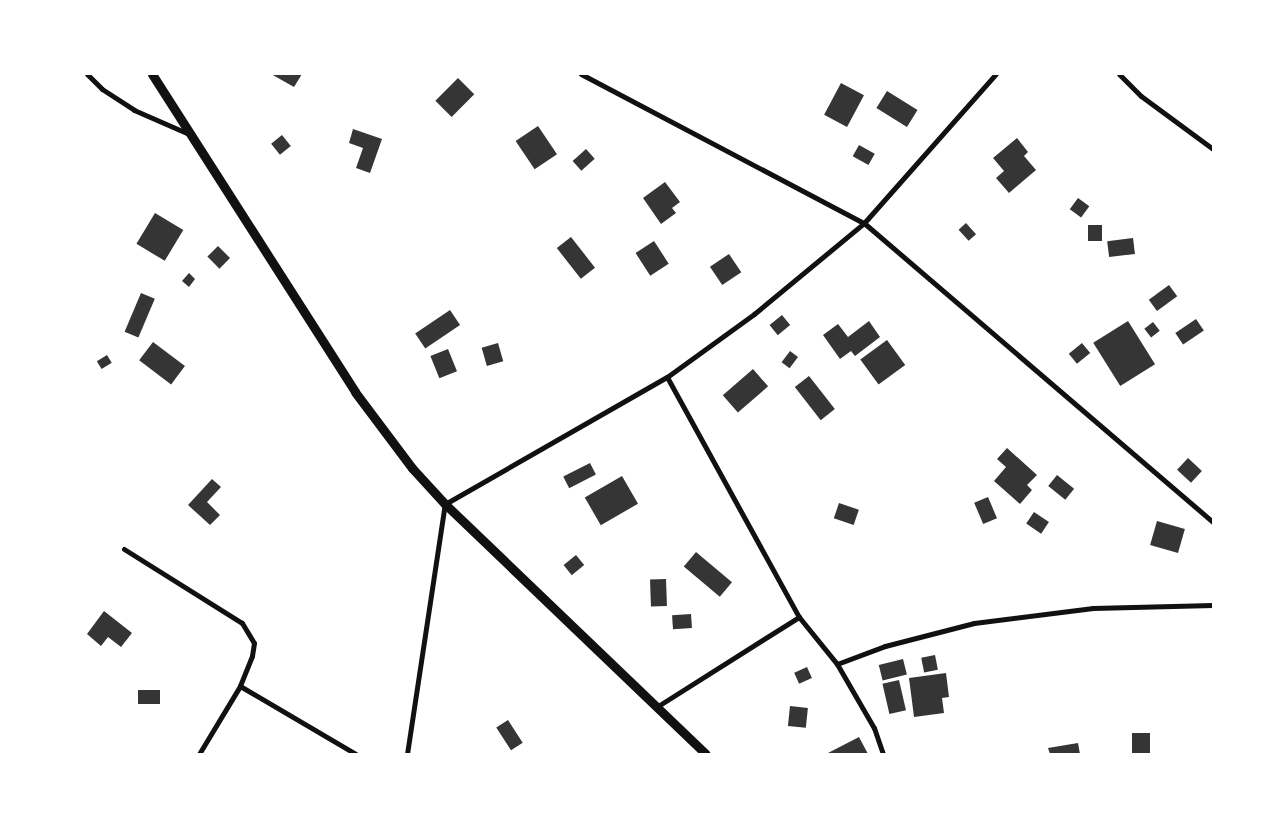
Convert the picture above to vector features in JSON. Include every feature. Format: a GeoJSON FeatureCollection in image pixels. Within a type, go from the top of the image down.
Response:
{"type":"FeatureCollection","features":[{"type":"Feature","properties":{"kind":"street"},"geometry":{"type":"LineString","coordinates":[[87,74],[102,89],[134,110],[190,135]]}},
{"type":"Feature","properties":{"kind":"street"},"geometry":{"type":"LineString","coordinates":[[152,74],[355,392],[412,468],[445,504],[706,754]]}},
{"type":"Feature","properties":{"kind":"street"},"geometry":{"type":"LineString","coordinates":[[581,74],[864,223],[1213,522]]}},
{"type":"Feature","properties":{"kind":"street"},"geometry":{"type":"LineString","coordinates":[[445,504],[668,377],[754,314],[864,223],[996,74]]}},
{"type":"Feature","properties":{"kind":"street"},"geometry":{"type":"LineString","coordinates":[[1119,74],[1141,96],[1213,149]]}},
{"type":"Feature","properties":{"kind":"street"},"geometry":{"type":"LineString","coordinates":[[668,377],[800,617],[837,664],[874,728],[883,754]]}},
{"type":"Feature","properties":{"kind":"street"},"geometry":{"type":"LineString","coordinates":[[407,754],[445,504]]}},
{"type":"Feature","properties":{"kind":"street"},"geometry":{"type":"LineString","coordinates":[[124,549],[242,622],[254,643],[252,656],[240,686],[199,754]]}},
{"type":"Feature","properties":{"kind":"street"},"geometry":{"type":"LineString","coordinates":[[837,664],[884,646],[974,623],[1093,608],[1213,605]]}},
{"type":"Feature","properties":{"kind":"street"},"geometry":{"type":"LineString","coordinates":[[658,706],[800,617]]}},
{"type":"Feature","properties":{"kind":"street"},"geometry":{"type":"LineString","coordinates":[[240,686],[356,754]]}},
{"type":"Feature","properties":{"kind":"building"},"geometry":{"type":"Polygon","coordinates":[[[271,74],[302,74],[294,87],[271,74]]]}},
{"type":"Feature","properties":{"kind":"building"},"geometry":{"type":"Polygon","coordinates":[[[458,78],[474,94],[452,117],[435,101],[458,78]]]}},
{"type":"Feature","properties":{"kind":"building"},"geometry":{"type":"Polygon","coordinates":[[[841,83],[864,95],[847,127],[824,115],[841,83]]]}},
{"type":"Feature","properties":{"kind":"building"},"geometry":{"type":"Polygon","coordinates":[[[887,91],[918,110],[907,127],[876,108],[887,91]]]}},
{"type":"Feature","properties":{"kind":"building"},"geometry":{"type":"Polygon","coordinates":[[[538,126],[557,154],[535,169],[516,141],[538,126]]]}},
{"type":"Feature","properties":{"kind":"building"},"geometry":{"type":"Polygon","coordinates":[[[353,129],[382,139],[370,173],[356,168],[363,148],[349,143],[353,129]]]}},
{"type":"Feature","properties":{"kind":"building"},"geometry":{"type":"Polygon","coordinates":[[[282,135],[291,146],[280,155],[271,144],[282,135]]]}},
{"type":"Feature","properties":{"kind":"building"},"geometry":{"type":"Polygon","coordinates":[[[1017,138],[1028,152],[1024,156],[1036,170],[1009,193],[996,178],[1004,171],[993,158],[1017,138]]]}},
{"type":"Feature","properties":{"kind":"building"},"geometry":{"type":"Polygon","coordinates":[[[859,145],[875,154],[868,165],[853,156],[859,145]]]}},
{"type":"Feature","properties":{"kind":"building"},"geometry":{"type":"Polygon","coordinates":[[[586,149],[595,159],[581,171],[573,161],[586,149]]]}},
{"type":"Feature","properties":{"kind":"building"},"geometry":{"type":"Polygon","coordinates":[[[665,182],[680,202],[672,208],[676,213],[661,224],[643,198],[665,182]]]}},
{"type":"Feature","properties":{"kind":"building"},"geometry":{"type":"Polygon","coordinates":[[[1078,198],[1089,206],[1081,218],[1070,209],[1078,198]]]}},
{"type":"Feature","properties":{"kind":"building"},"geometry":{"type":"Polygon","coordinates":[[[155,213],[183,230],[165,261],[136,244],[155,213]]]}},
{"type":"Feature","properties":{"kind":"building"},"geometry":{"type":"Polygon","coordinates":[[[966,223],[976,234],[969,241],[959,230],[966,223]]]}},
{"type":"Feature","properties":{"kind":"building"},"geometry":{"type":"Polygon","coordinates":[[[1088,225],[1102,225],[1102,241],[1088,241],[1088,225]]]}},
{"type":"Feature","properties":{"kind":"building"},"geometry":{"type":"Polygon","coordinates":[[[571,237],[595,268],[581,279],[557,248],[571,237]]]}},
{"type":"Feature","properties":{"kind":"building"},"geometry":{"type":"Polygon","coordinates":[[[1133,238],[1135,254],[1109,257],[1107,241],[1133,238]]]}},
{"type":"Feature","properties":{"kind":"building"},"geometry":{"type":"Polygon","coordinates":[[[654,241],[669,264],[650,276],[636,253],[654,241]]]}},
{"type":"Feature","properties":{"kind":"building"},"geometry":{"type":"Polygon","coordinates":[[[218,246],[230,258],[219,269],[207,257],[218,246]]]}},
{"type":"Feature","properties":{"kind":"building"},"geometry":{"type":"Polygon","coordinates":[[[729,254],[741,272],[722,285],[710,267],[729,254]]]}},
{"type":"Feature","properties":{"kind":"building"},"geometry":{"type":"Polygon","coordinates":[[[189,273],[195,279],[189,287],[182,281],[189,273]]]}},
{"type":"Feature","properties":{"kind":"building"},"geometry":{"type":"Polygon","coordinates":[[[1169,285],[1177,296],[1157,311],[1149,300],[1169,285]]]}},
{"type":"Feature","properties":{"kind":"building"},"geometry":{"type":"Polygon","coordinates":[[[141,293],[155,299],[138,338],[125,332],[141,293]]]}},
{"type":"Feature","properties":{"kind":"building"},"geometry":{"type":"Polygon","coordinates":[[[450,310],[460,325],[425,348],[415,333],[450,310]]]}},
{"type":"Feature","properties":{"kind":"building"},"geometry":{"type":"Polygon","coordinates":[[[782,315],[790,325],[778,335],[770,325],[782,315]]]}},
{"type":"Feature","properties":{"kind":"building"},"geometry":{"type":"Polygon","coordinates":[[[1196,319],[1204,331],[1183,345],[1175,333],[1196,319]]]}},
{"type":"Feature","properties":{"kind":"building"},"geometry":{"type":"Polygon","coordinates":[[[869,321],[880,337],[855,356],[851,351],[840,359],[823,335],[838,324],[848,337],[869,321]]]}},
{"type":"Feature","properties":{"kind":"building"},"geometry":{"type":"Polygon","coordinates":[[[1128,321],[1155,364],[1120,386],[1093,343],[1128,321]]]}},
{"type":"Feature","properties":{"kind":"building"},"geometry":{"type":"Polygon","coordinates":[[[1153,322],[1160,331],[1151,337],[1144,329],[1153,322]]]}},
{"type":"Feature","properties":{"kind":"building"},"geometry":{"type":"Polygon","coordinates":[[[887,340],[905,365],[879,384],[860,359],[887,340]]]}},
{"type":"Feature","properties":{"kind":"building"},"geometry":{"type":"Polygon","coordinates":[[[153,342],[185,366],[171,384],[139,360],[153,342]]]}},
{"type":"Feature","properties":{"kind":"building"},"geometry":{"type":"Polygon","coordinates":[[[498,343],[503,361],[487,366],[482,348],[498,343]]]}},
{"type":"Feature","properties":{"kind":"building"},"geometry":{"type":"Polygon","coordinates":[[[1082,343],[1090,353],[1077,364],[1069,354],[1082,343]]]}},
{"type":"Feature","properties":{"kind":"building"},"geometry":{"type":"Polygon","coordinates":[[[448,349],[457,371],[439,378],[430,356],[448,349]]]}},
{"type":"Feature","properties":{"kind":"building"},"geometry":{"type":"Polygon","coordinates":[[[790,351],[798,357],[790,368],[782,362],[790,351]]]}},
{"type":"Feature","properties":{"kind":"building"},"geometry":{"type":"Polygon","coordinates":[[[107,355],[112,363],[102,369],[97,361],[107,355]]]}},
{"type":"Feature","properties":{"kind":"building"},"geometry":{"type":"Polygon","coordinates":[[[753,369],[768,386],[738,413],[723,395],[753,369]]]}},
{"type":"Feature","properties":{"kind":"building"},"geometry":{"type":"Polygon","coordinates":[[[809,376],[835,409],[821,420],[795,387],[809,376]]]}},
{"type":"Feature","properties":{"kind":"building"},"geometry":{"type":"Polygon","coordinates":[[[1007,448],[1037,475],[1027,485],[1032,490],[1020,504],[994,481],[1006,467],[997,459],[1007,448]]]}},
{"type":"Feature","properties":{"kind":"building"},"geometry":{"type":"Polygon","coordinates":[[[1188,458],[1202,471],[1191,483],[1177,470],[1188,458]]]}},
{"type":"Feature","properties":{"kind":"building"},"geometry":{"type":"Polygon","coordinates":[[[590,463],[596,475],[569,488],[563,477],[590,463]]]}},
{"type":"Feature","properties":{"kind":"building"},"geometry":{"type":"Polygon","coordinates":[[[1057,475],[1074,489],[1065,500],[1048,486],[1057,475]]]}},
{"type":"Feature","properties":{"kind":"building"},"geometry":{"type":"Polygon","coordinates":[[[622,476],[638,504],[601,525],[585,498],[622,476]]]}},
{"type":"Feature","properties":{"kind":"building"},"geometry":{"type":"Polygon","coordinates":[[[212,479],[221,487],[207,502],[220,515],[210,525],[188,505],[212,479]]]}},
{"type":"Feature","properties":{"kind":"building"},"geometry":{"type":"Polygon","coordinates":[[[988,497],[997,518],[983,524],[974,503],[988,497]]]}},
{"type":"Feature","properties":{"kind":"building"},"geometry":{"type":"Polygon","coordinates":[[[839,503],[859,510],[854,525],[834,518],[839,503]]]}},
{"type":"Feature","properties":{"kind":"building"},"geometry":{"type":"Polygon","coordinates":[[[1034,512],[1049,522],[1041,534],[1026,524],[1034,512]]]}},
{"type":"Feature","properties":{"kind":"building"},"geometry":{"type":"Polygon","coordinates":[[[1157,521],[1185,529],[1178,553],[1150,545],[1157,521]]]}},
{"type":"Feature","properties":{"kind":"building"},"geometry":{"type":"Polygon","coordinates":[[[696,552],[732,582],[720,597],[684,567],[696,552]]]}},
{"type":"Feature","properties":{"kind":"building"},"geometry":{"type":"Polygon","coordinates":[[[576,555],[584,565],[572,575],[564,565],[576,555]]]}},
{"type":"Feature","properties":{"kind":"building"},"geometry":{"type":"Polygon","coordinates":[[[666,579],[667,606],[651,607],[650,580],[666,579]]]}},
{"type":"Feature","properties":{"kind":"building"},"geometry":{"type":"Polygon","coordinates":[[[104,611],[132,633],[121,647],[108,637],[101,646],[87,634],[104,611]]]}},
{"type":"Feature","properties":{"kind":"building"},"geometry":{"type":"Polygon","coordinates":[[[691,614],[692,628],[673,629],[672,615],[691,614]]]}},
{"type":"Feature","properties":{"kind":"building"},"geometry":{"type":"Polygon","coordinates":[[[935,655],[938,670],[924,672],[921,658],[935,655]]]}},
{"type":"Feature","properties":{"kind":"building"},"geometry":{"type":"Polygon","coordinates":[[[903,659],[907,675],[883,681],[879,665],[903,659]]]}},
{"type":"Feature","properties":{"kind":"building"},"geometry":{"type":"Polygon","coordinates":[[[807,667],[812,678],[799,684],[794,673],[807,667]]]}},
{"type":"Feature","properties":{"kind":"building"},"geometry":{"type":"Polygon","coordinates":[[[946,673],[949,697],[942,698],[944,713],[914,717],[909,678],[946,673]]]}},
{"type":"Feature","properties":{"kind":"building"},"geometry":{"type":"Polygon","coordinates":[[[899,680],[906,710],[889,714],[882,684],[899,680]]]}},
{"type":"Feature","properties":{"kind":"building"},"geometry":{"type":"Polygon","coordinates":[[[138,690],[160,690],[160,704],[138,704],[138,690]]]}},
{"type":"Feature","properties":{"kind":"building"},"geometry":{"type":"Polygon","coordinates":[[[790,706],[808,708],[806,728],[788,726],[790,706]]]}},
{"type":"Feature","properties":{"kind":"building"},"geometry":{"type":"Polygon","coordinates":[[[508,720],[523,743],[511,750],[496,728],[508,720]]]}},
{"type":"Feature","properties":{"kind":"building"},"geometry":{"type":"Polygon","coordinates":[[[1132,733],[1150,733],[1150,754],[1132,754],[1132,733]]]}},
{"type":"Feature","properties":{"kind":"building"},"geometry":{"type":"Polygon","coordinates":[[[859,737],[868,754],[828,753],[859,737]]]}},
{"type":"Feature","properties":{"kind":"building"},"geometry":{"type":"Polygon","coordinates":[[[1078,743],[1080,754],[1050,754],[1048,748],[1078,743]]]}}]}
